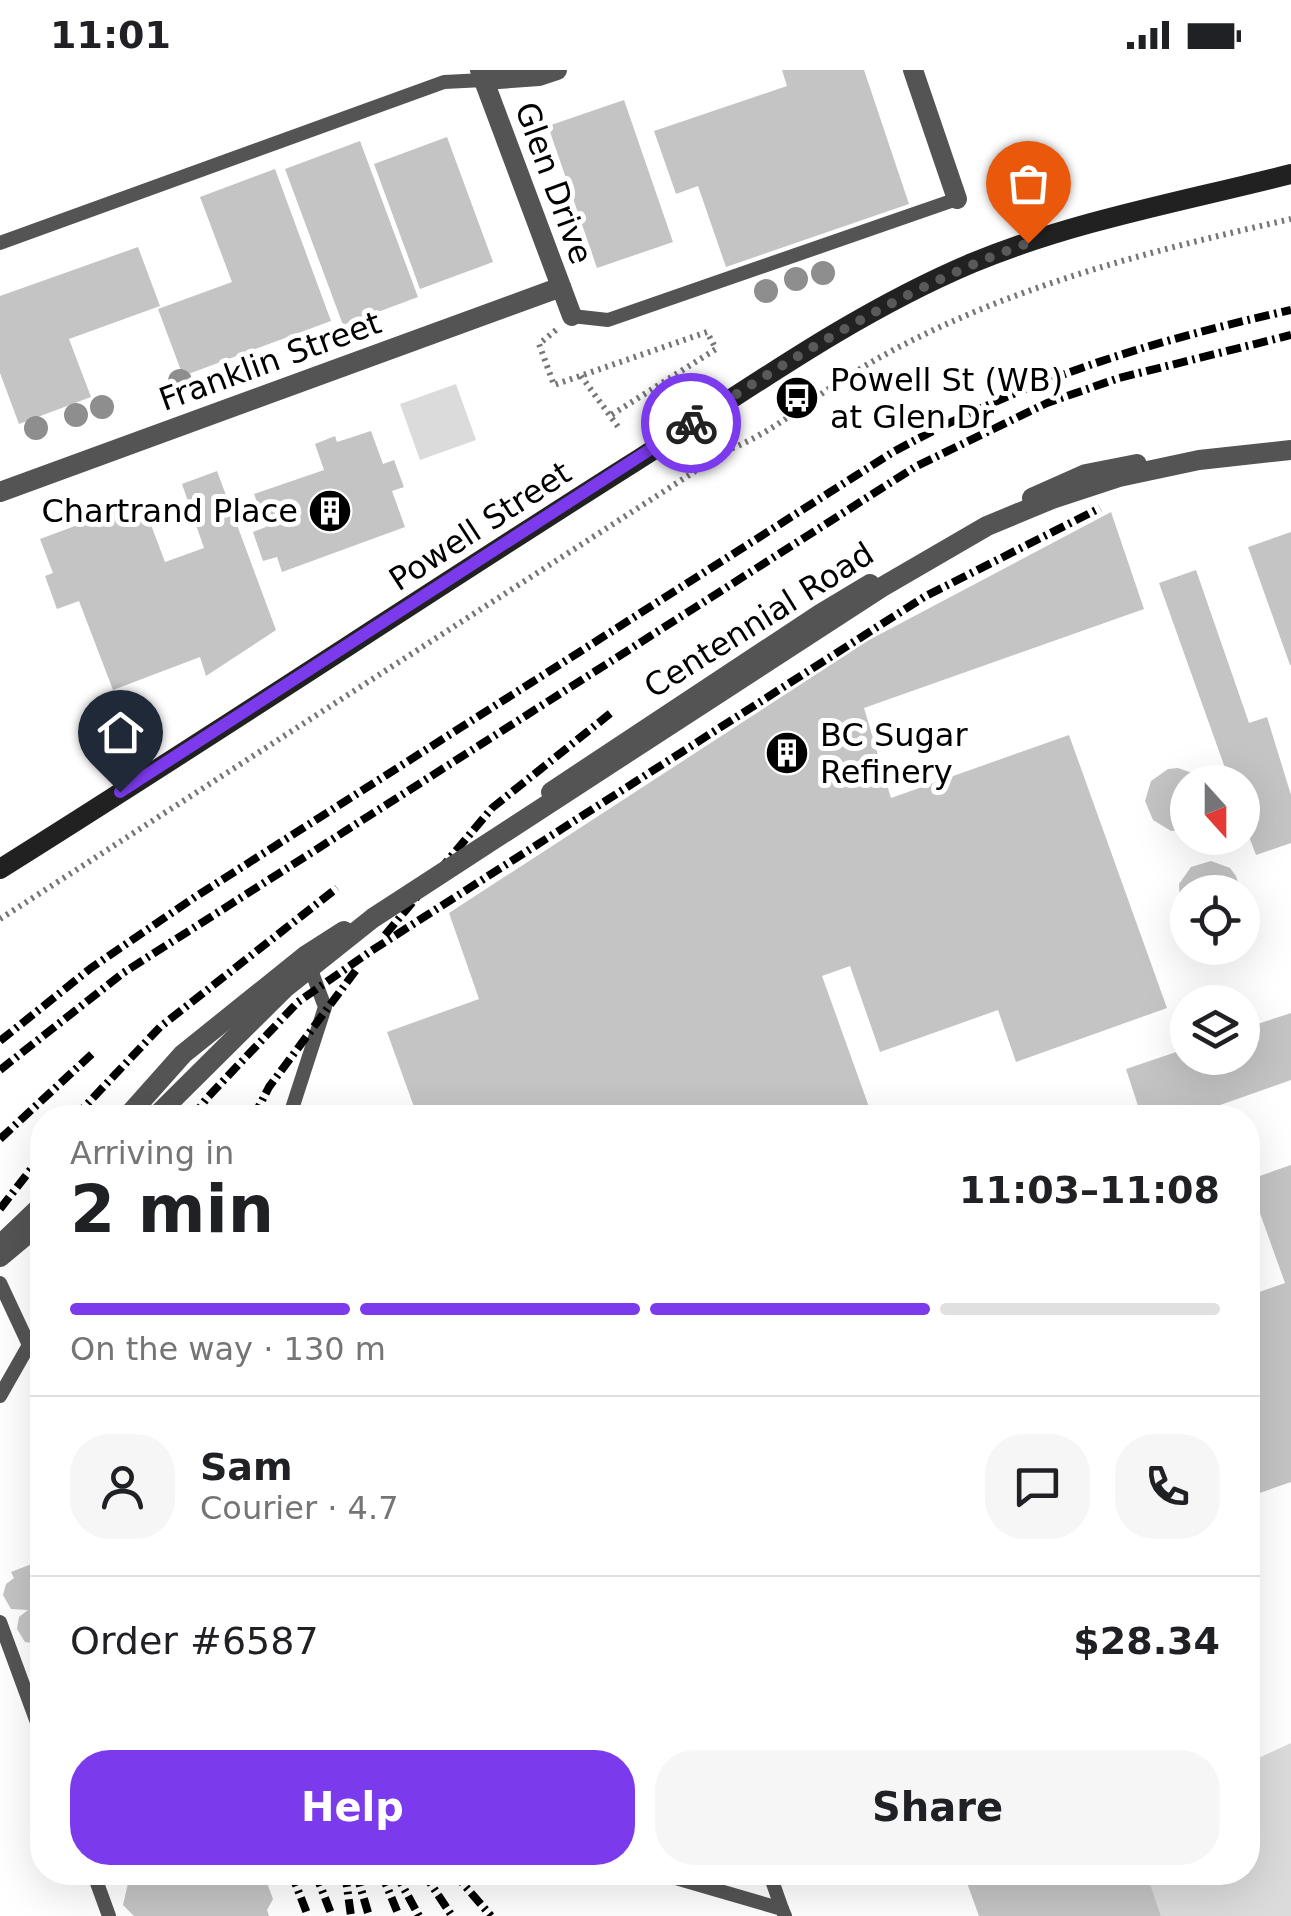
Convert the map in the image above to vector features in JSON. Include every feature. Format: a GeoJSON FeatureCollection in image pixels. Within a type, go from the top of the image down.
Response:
{"type":"FeatureCollection","features":[{"type":"Feature","properties":{"kind":"main road","name":"Powell Street"},"geometry":{"type":"LineString","coordinates":[[0,869],[696,420],[899,298],[972,263],[1056,233],[1291,174]]}},
{"type":"Feature","properties":{"kind":"street"},"geometry":{"type":"LineString","coordinates":[[482,75],[538,76],[557,70]]}},
{"type":"Feature","properties":{"kind":"street"},"geometry":{"type":"LineString","coordinates":[[912,70],[956,199]]}},
{"type":"Feature","properties":{"kind":"street","name":"Glen Drive"},"geometry":{"type":"LineString","coordinates":[[482,75],[572,316]]}},
{"type":"Feature","properties":{"kind":"street","name":"Franklin Street"},"geometry":{"type":"LineString","coordinates":[[0,492],[561,287]]}},
{"type":"Feature","properties":{"kind":"street"},"geometry":{"type":"LineString","coordinates":[[167,1105],[285,988],[374,918],[882,587],[987,526],[1052,499],[1120,477],[1199,460],[1291,450]]}},
{"type":"Feature","properties":{"kind":"street","name":"Centennial Road"},"geometry":{"type":"LineString","coordinates":[[137,1105],[182,1054],[306,956],[820,614],[983,520],[1086,474],[1192,453],[1291,458]]}},
{"type":"Feature","properties":{"kind":"street"},"geometry":{"type":"LineString","coordinates":[[0,1252],[30,1218]]}},
{"type":"Feature","properties":{"kind":"street"},"geometry":{"type":"LineString","coordinates":[[0,1252],[30,1231]]}},
{"type":"Feature","properties":{"kind":"street"},"geometry":{"type":"LineString","coordinates":[[0,1252],[30,1241]]}},
{"type":"Feature","properties":{"kind":"lane"},"geometry":{"type":"LineString","coordinates":[[0,242],[444,82],[482,75]]}},
{"type":"Feature","properties":{"kind":"lane"},"geometry":{"type":"LineString","coordinates":[[572,316],[608,320],[956,199]]}},
{"type":"Feature","properties":{"kind":"lane"},"geometry":{"type":"LineString","coordinates":[[293,1105],[326,1008],[306,956]]}},
{"type":"Feature","properties":{"kind":"lane"},"geometry":{"type":"LineString","coordinates":[[0,1283],[30,1336]]}},
{"type":"Feature","properties":{"kind":"lane"},"geometry":{"type":"LineString","coordinates":[[0,1396],[30,1354]]}},
{"type":"Feature","properties":{"kind":"lane"},"geometry":{"type":"LineString","coordinates":[[0,1622],[30,1703]]}},
{"type":"Feature","properties":{"kind":"lane"},"geometry":{"type":"LineString","coordinates":[[98,1885],[110,1916]]}},
{"type":"Feature","properties":{"kind":"lane"},"geometry":{"type":"LineString","coordinates":[[695,1885],[784,1912]]}},
{"type":"Feature","properties":{"kind":"lane"},"geometry":{"type":"LineString","coordinates":[[774,1885],[784,1912]]}},
{"type":"Feature","properties":{"kind":"path"},"geometry":{"type":"LineString","coordinates":[[0,918],[728,450],[750,442],[843,379],[915,339],[1018,294],[1103,266],[1291,219]]}},
{"type":"Feature","properties":{"kind":"path"},"geometry":{"type":"LineString","coordinates":[[572,316],[539,344],[554,385],[707,332],[716,349],[608,417]]}},
{"type":"Feature","properties":{"kind":"path"},"geometry":{"type":"LineString","coordinates":[[581,376],[619,428]]}},
{"type":"Feature","properties":{"kind":"shaded area"},"geometry":{"type":"Polygon","coordinates":[[[456,384],[476,440],[420,460],[400,404],[456,384]]]}},
{"type":"Feature","properties":{"kind":"shaded area"},"geometry":{"type":"Polygon","coordinates":[[[1291,1743],[1291,1916],[1161,1916],[1150,1885],[1260,1885],[1260,1757],[1291,1743]]]}},
{"type":"Feature","properties":{"kind":"building"},"geometry":{"type":"Polygon","coordinates":[[[782,70],[864,70],[909,204],[726,267],[698,186],[676,194],[654,131],[787,86],[782,70]]]}},
{"type":"Feature","properties":{"kind":"building"},"geometry":{"type":"Polygon","coordinates":[[[624,100],[673,242],[597,268],[548,126],[624,100]]]}},
{"type":"Feature","properties":{"kind":"building"},"geometry":{"type":"Polygon","coordinates":[[[447,137],[493,262],[420,289],[374,164],[447,137]]]}},
{"type":"Feature","properties":{"kind":"building"},"geometry":{"type":"Polygon","coordinates":[[[360,141],[418,297],[343,325],[285,169],[360,141]]]}},
{"type":"Feature","properties":{"kind":"building"},"geometry":{"type":"Polygon","coordinates":[[[275,169],[331,321],[183,376],[158,309],[232,282],[200,197],[275,169]]]}},
{"type":"Feature","properties":{"kind":"building"},"geometry":{"type":"Polygon","coordinates":[[[138,247],[160,306],[69,339],[91,397],[19,424],[0,373],[0,296],[138,247]]]}},
{"type":"Feature","properties":{"kind":"building","name":"Chartrand Place"},"geometry":{"type":"Polygon","coordinates":[[[371,431],[383,464],[394,460],[404,487],[392,491],[405,527],[282,572],[277,557],[263,561],[253,532],[266,527],[254,494],[324,470],[315,444],[335,436],[337,442],[371,431]]]}},
{"type":"Feature","properties":{"kind":"building"},"geometry":{"type":"Polygon","coordinates":[[[217,471],[276,630],[206,676],[200,657],[113,690],[79,601],[57,609],[45,576],[53,573],[40,539],[142,501],[165,562],[204,548],[182,484],[217,471]]]}},
{"type":"Feature","properties":{"kind":"building"},"geometry":{"type":"Polygon","coordinates":[[[1111,512],[1144,609],[864,708],[891,798],[1069,735],[1167,1008],[1016,1062],[998,1010],[880,1052],[850,966],[822,976],[868,1105],[413,1105],[387,1032],[479,999],[449,913],[869,640],[1111,512]]]}},
{"type":"Feature","properties":{"kind":"building"},"geometry":{"type":"Polygon","coordinates":[[[1291,532],[1291,665],[1290,665],[1248,547],[1291,532]]]}},
{"type":"Feature","properties":{"kind":"building"},"geometry":{"type":"Polygon","coordinates":[[[1196,570],[1249,723],[1267,717],[1291,795],[1291,843],[1260,854],[1260,765],[1224,765],[1159,583],[1196,570]]]}},
{"type":"Feature","properties":{"kind":"building"},"geometry":{"type":"Polygon","coordinates":[[[1168,769],[1170,830],[1153,820],[1145,801],[1151,781],[1168,769]]]}},
{"type":"Feature","properties":{"kind":"building"},"geometry":{"type":"Polygon","coordinates":[[[1211,861],[1230,868],[1235,875],[1185,875],[1191,867],[1211,861]]]}},
{"type":"Feature","properties":{"kind":"building"},"geometry":{"type":"Polygon","coordinates":[[[1291,1013],[1291,1080],[1220,1105],[1138,1105],[1126,1069],[1170,1054],[1170,1075],[1260,1075],[1260,1023],[1291,1013]]]}},
{"type":"Feature","properties":{"kind":"building"},"geometry":{"type":"Polygon","coordinates":[[[1291,1165],[1291,1482],[1260,1493],[1260,1292],[1285,1283],[1260,1213],[1260,1176],[1291,1165]]]}},
{"type":"Feature","properties":{"kind":"building"},"geometry":{"type":"Polygon","coordinates":[[[30,1565],[30,1643],[25,1642],[17,1629],[19,1617],[28,1610],[11,1609],[3,1595],[6,1584],[14,1578],[11,1572],[30,1565]]]}},
{"type":"Feature","properties":{"kind":"building"},"geometry":{"type":"Polygon","coordinates":[[[128,1885],[268,1885],[273,1899],[267,1910],[269,1916],[134,1916],[123,1905],[128,1885]]]}},
{"type":"Feature","properties":{"kind":"building"},"geometry":{"type":"Polygon","coordinates":[[[968,1885],[1150,1885],[1161,1916],[979,1916],[968,1885]]]}},
{"type":"Feature","properties":{"kind":"railway"},"geometry":{"type":"LineString","coordinates":[[0,1041],[91,968],[195,897],[893,452],[991,404],[1087,366],[1291,310]]}},
{"type":"Feature","properties":{"kind":"railway"},"geometry":{"type":"LineString","coordinates":[[0,1070],[123,973],[915,467],[1047,403],[1119,378],[1291,335]]}},
{"type":"Feature","properties":{"kind":"railway"},"geometry":{"type":"LineString","coordinates":[[202,1105],[298,1002],[371,951],[924,597],[1100,508]]}},
{"type":"Feature","properties":{"kind":"railway"},"geometry":{"type":"LineString","coordinates":[[385,935],[492,808],[612,712]]}},
{"type":"Feature","properties":{"kind":"railway"},"geometry":{"type":"LineString","coordinates":[[86,1105],[160,1027],[337,888]]}},
{"type":"Feature","properties":{"kind":"railway"},"geometry":{"type":"LineString","coordinates":[[260,1105],[356,970]]}},
{"type":"Feature","properties":{"kind":"railway"},"geometry":{"type":"LineString","coordinates":[[37,1105],[93,1053]]}},
{"type":"Feature","properties":{"kind":"railway"},"geometry":{"type":"LineString","coordinates":[[0,1139],[30,1111]]}},
{"type":"Feature","properties":{"kind":"railway"},"geometry":{"type":"LineString","coordinates":[[0,1209],[30,1170]]}},
{"type":"Feature","properties":{"kind":"railway"},"geometry":{"type":"LineString","coordinates":[[296,1885],[308,1916]]}},
{"type":"Feature","properties":{"kind":"railway"},"geometry":{"type":"LineString","coordinates":[[320,1885],[332,1916]]}},
{"type":"Feature","properties":{"kind":"railway"},"geometry":{"type":"LineString","coordinates":[[347,1885],[351,1916]]}},
{"type":"Feature","properties":{"kind":"railway"},"geometry":{"type":"LineString","coordinates":[[360,1885],[369,1916]]}},
{"type":"Feature","properties":{"kind":"railway"},"geometry":{"type":"LineString","coordinates":[[386,1885],[399,1916]]}},
{"type":"Feature","properties":{"kind":"railway"},"geometry":{"type":"LineString","coordinates":[[402,1885],[419,1916]]}},
{"type":"Feature","properties":{"kind":"railway"},"geometry":{"type":"LineString","coordinates":[[432,1885],[452,1916]]}},
{"type":"Feature","properties":{"kind":"railway"},"geometry":{"type":"LineString","coordinates":[[464,1885],[491,1916]]}},
{"type":"Feature","properties":{"kind":"way so far"},"geometry":{"type":"LineString","coordinates":[[691,423],[899,298],[972,263],[1028,243]]}},
{"type":"Feature","properties":{"kind":"place","name":"Powell St (WB) at Glen Dr"},"geometry":{"type":"Point","coordinates":[797,398]}},
{"type":"Feature","properties":{"kind":"place","name":"Chartrand Place"},"geometry":{"type":"Point","coordinates":[330,511]}},
{"type":"Feature","properties":{"kind":"place","name":"BC Sugar Refinery"},"geometry":{"type":"Point","coordinates":[787,753]}},
{"type":"Feature","properties":{"kind":"route"},"geometry":{"type":"LineString","coordinates":[[120,792],[691,423]]}}]}
